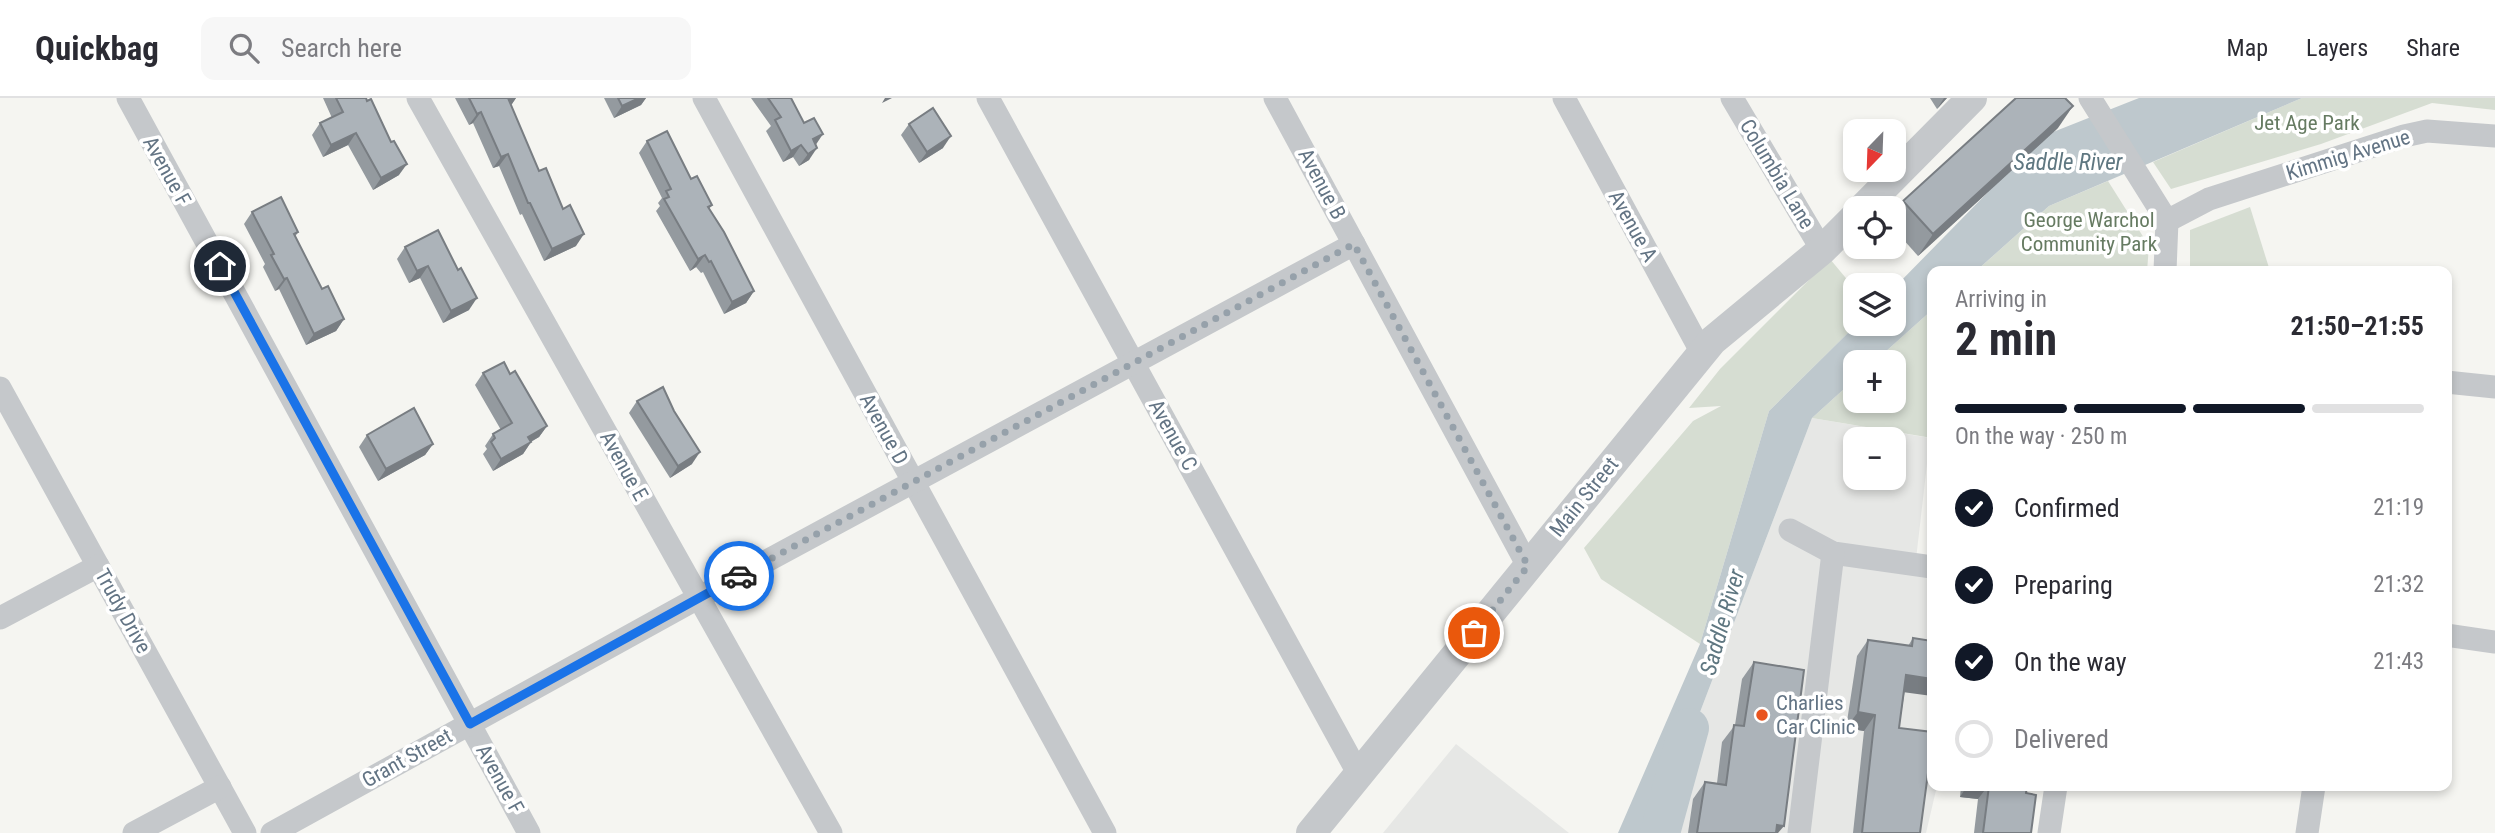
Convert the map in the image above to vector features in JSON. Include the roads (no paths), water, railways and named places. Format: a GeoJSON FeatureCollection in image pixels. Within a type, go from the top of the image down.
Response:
{"type":"FeatureCollection","features":[{"type":"Feature","properties":{"kind":"street","name":"Avenue F"},"geometry":{"type":"LineString","coordinates":[[128,98],[529,833]]}},
{"type":"Feature","properties":{"kind":"street","name":"Avenue E"},"geometry":{"type":"LineString","coordinates":[[418,98],[831,833]]}},
{"type":"Feature","properties":{"kind":"street","name":"Avenue D"},"geometry":{"type":"LineString","coordinates":[[704,98],[1105,833]]}},
{"type":"Feature","properties":{"kind":"street","name":"Avenue C"},"geometry":{"type":"LineString","coordinates":[[988,98],[1358,773]]}},
{"type":"Feature","properties":{"kind":"street","name":"Avenue B"},"geometry":{"type":"LineString","coordinates":[[1275,98],[1528,566]]}},
{"type":"Feature","properties":{"kind":"street","name":"Avenue A"},"geometry":{"type":"LineString","coordinates":[[1564,98],[1702,353]]}},
{"type":"Feature","properties":{"kind":"street","name":"Columbia Lane"},"geometry":{"type":"LineString","coordinates":[[1732,98],[1822,250]]}},
{"type":"Feature","properties":{"kind":"street"},"geometry":{"type":"LineString","coordinates":[[1875,196],[1972,98]]}},
{"type":"Feature","properties":{"kind":"street"},"geometry":{"type":"LineString","coordinates":[[2091,99],[2167,221],[2165,266]]}},
{"type":"Feature","properties":{"kind":"street","name":"Kimmig Avenue"},"geometry":{"type":"LineString","coordinates":[[2167,221],[2209,199],[2404,136],[2427,131],[2495,136]]}},
{"type":"Feature","properties":{"kind":"street","name":"Main Street"},"geometry":{"type":"LineString","coordinates":[[1311,833],[1712,341],[1822,250],[1843,229]]}},
{"type":"Feature","properties":{"kind":"street","name":"Grant Street"},"geometry":{"type":"LineString","coordinates":[[272,833],[698,597],[1354,244]]}},
{"type":"Feature","properties":{"kind":"street"},"geometry":{"type":"LineString","coordinates":[[2452,383],[2495,387]]}},
{"type":"Feature","properties":{"kind":"street","name":"Trudy Drive"},"geometry":{"type":"LineString","coordinates":[[0,388],[245,833]]}},
{"type":"Feature","properties":{"kind":"street"},"geometry":{"type":"LineString","coordinates":[[1790,530],[1833,553],[1927,566]]}},
{"type":"Feature","properties":{"kind":"street"},"geometry":{"type":"LineString","coordinates":[[1799,833],[1833,553]]}},
{"type":"Feature","properties":{"kind":"street"},"geometry":{"type":"LineString","coordinates":[[0,618],[98,566]]}},
{"type":"Feature","properties":{"kind":"street"},"geometry":{"type":"LineString","coordinates":[[2452,636],[2495,642]]}},
{"type":"Feature","properties":{"kind":"street"},"geometry":{"type":"LineString","coordinates":[[134,833],[220,787]]}},
{"type":"Feature","properties":{"kind":"street"},"geometry":{"type":"LineString","coordinates":[[2049,833],[2055,791]]}},
{"type":"Feature","properties":{"kind":"street"},"geometry":{"type":"LineString","coordinates":[[2307,833],[2313,791]]}},
{"type":"Feature","properties":{"kind":"water","name":"Saddle River"},"geometry":{"type":"Polygon","coordinates":[[[2139,98],[2302,98],[2049,206],[1982,266],[1927,266],[1927,314],[1906,333],[1906,276],[2043,136],[2139,98]]]}},
{"type":"Feature","properties":{"kind":"water","name":"Saddle River"},"geometry":{"type":"Polygon","coordinates":[[[1845,336],[1903,336],[1887,350],[1843,350],[1843,390],[1812,418],[1654,833],[1618,833],[1700,644],[1769,411],[1845,336]]]}},
{"type":"Feature","properties":{"kind":"waterway","name":"Saddle River"},"geometry":{"type":"LineString","coordinates":[[1660,833],[1689,728]]}},
{"type":"Feature","properties":{"kind":"place","name":"Charlies Car Clinic"},"geometry":{"type":"Point","coordinates":[1762,715]}},
{"type":"Feature","properties":{"kind":"park label","name":"Jet Age Park"},"geometry":{"type":"Point","coordinates":[2307,123]}},
{"type":"Feature","properties":{"kind":"park label","name":"George Warchol Community Park"},"geometry":{"type":"Point","coordinates":[2089,232]}}]}
